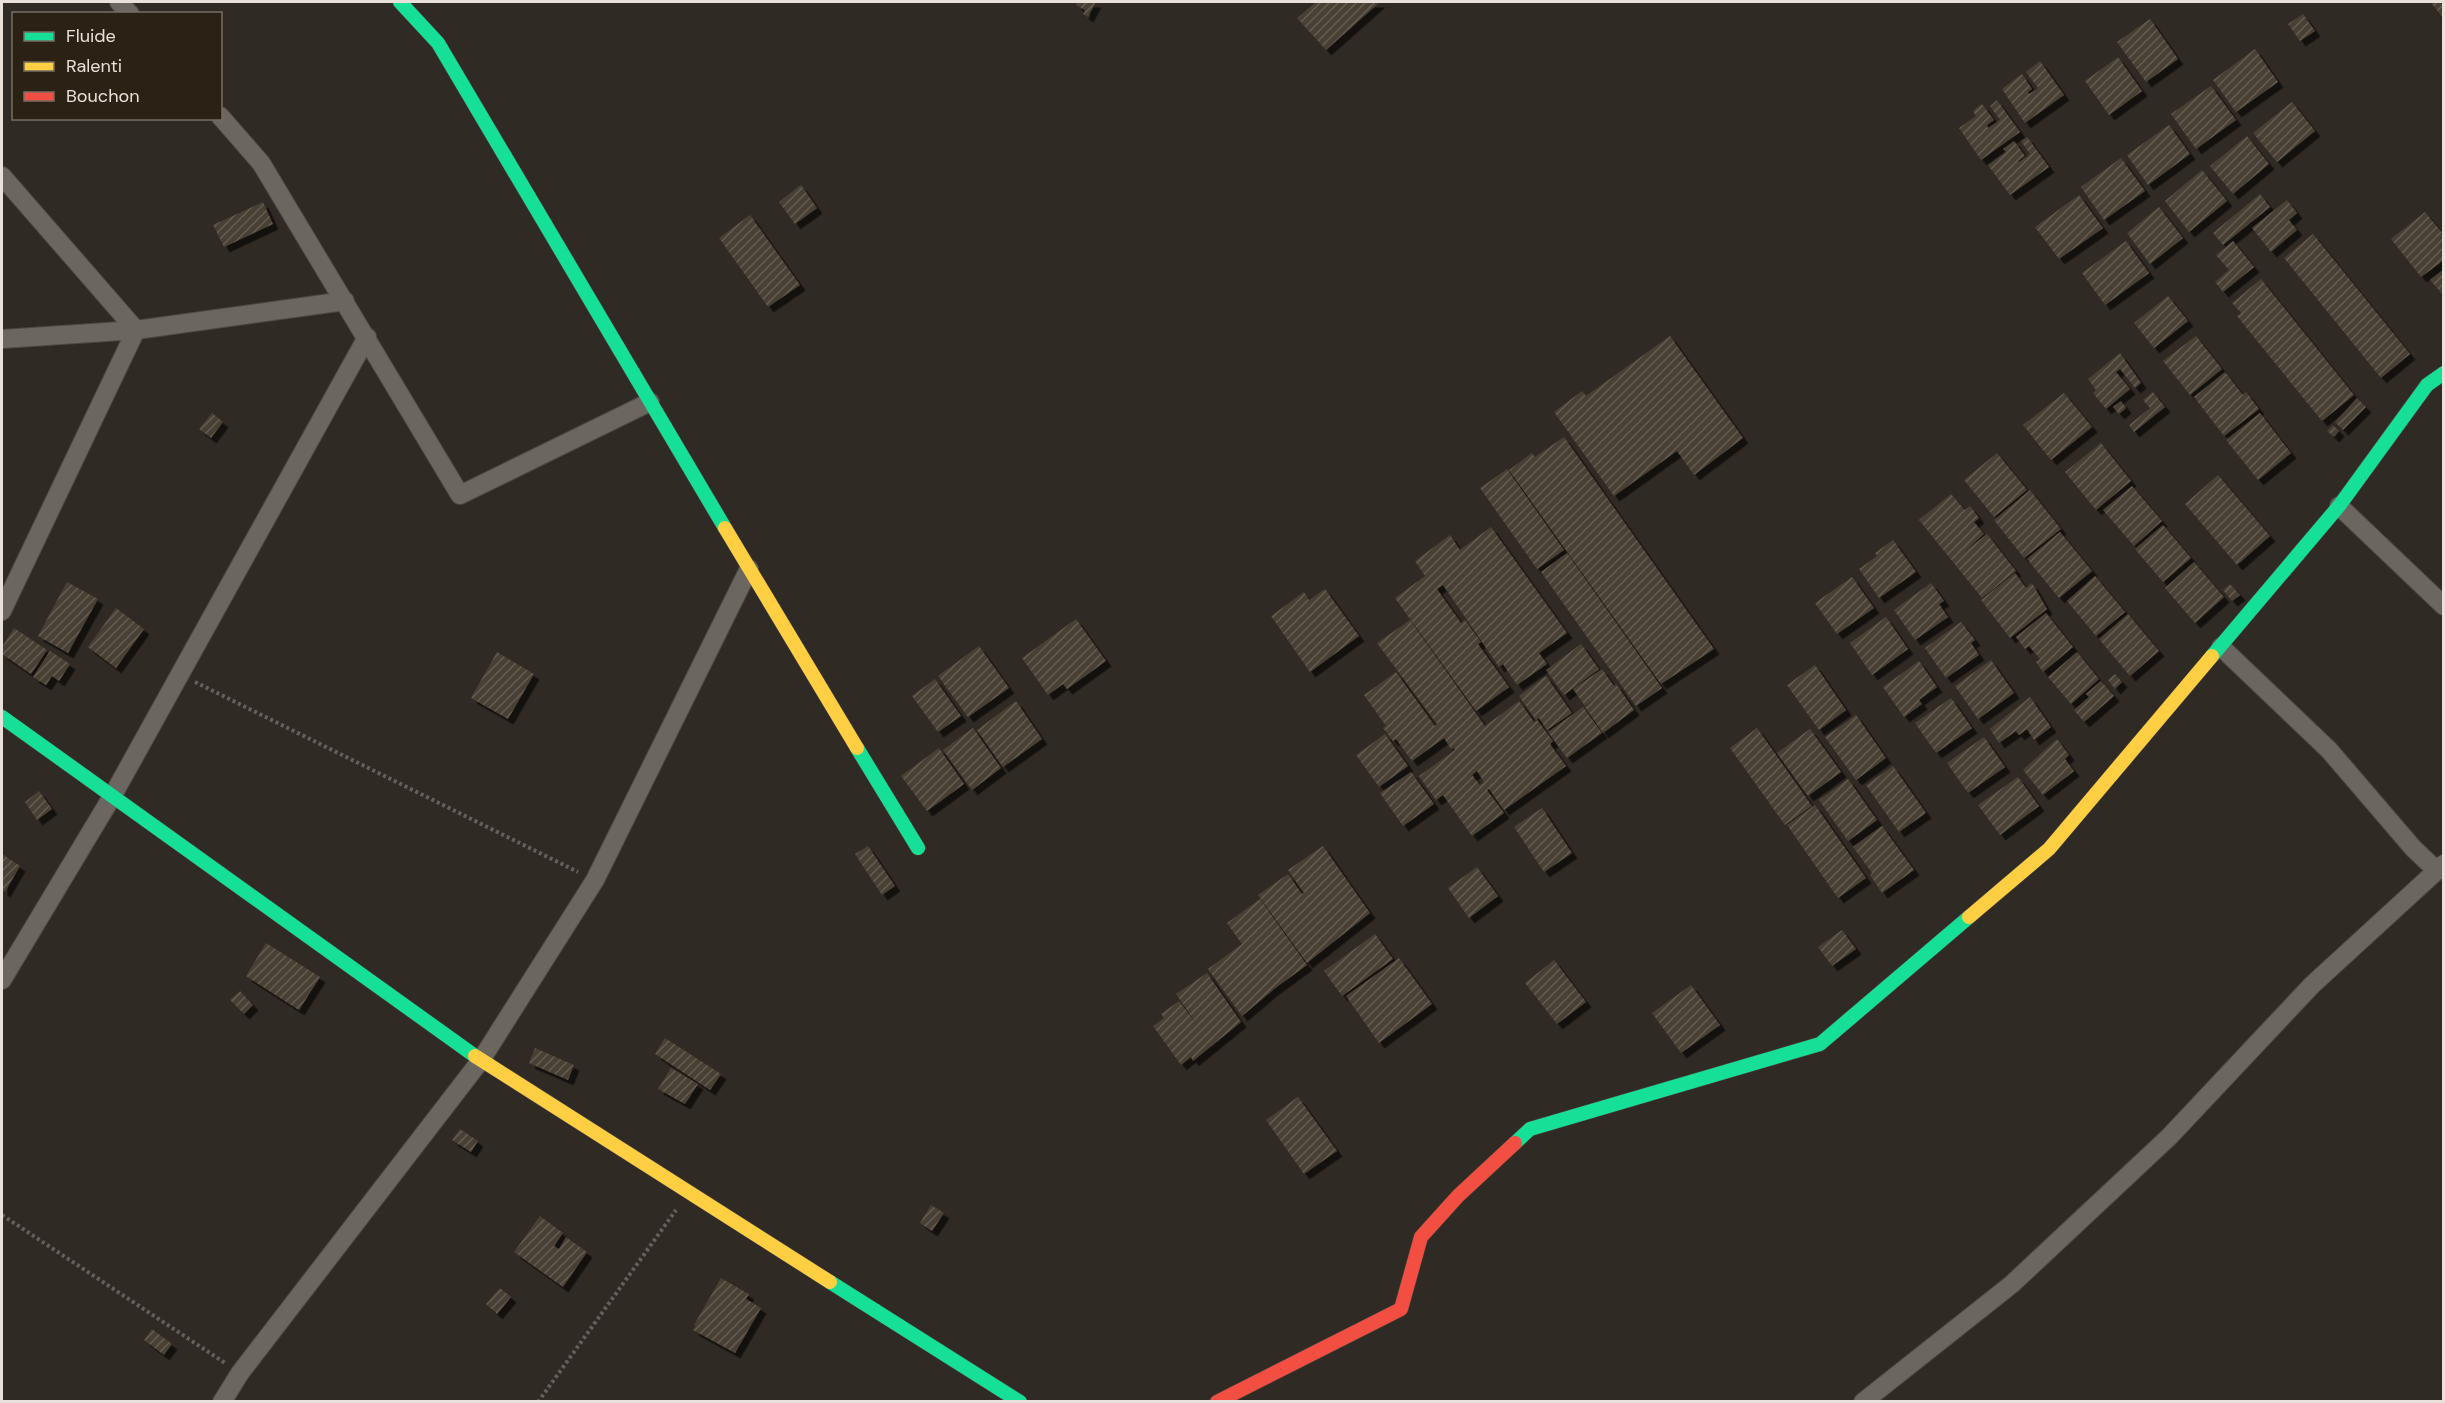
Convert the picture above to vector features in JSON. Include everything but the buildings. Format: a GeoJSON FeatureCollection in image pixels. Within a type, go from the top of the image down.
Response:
{"type":"FeatureCollection","features":[{"type":"Feature","properties":{"kind":"street"},"geometry":{"type":"LineString","coordinates":[[400,2],[438,43],[749,569],[918,848]]}},
{"type":"Feature","properties":{"kind":"street"},"geometry":{"type":"LineString","coordinates":[[222,118],[261,163],[367,337],[459,495],[650,402]]}},
{"type":"Feature","properties":{"kind":"street"},"geometry":{"type":"LineString","coordinates":[[2,176],[136,330]]}},
{"type":"Feature","properties":{"kind":"street"},"geometry":{"type":"LineString","coordinates":[[2,339],[136,330],[345,301]]}},
{"type":"Feature","properties":{"kind":"street"},"geometry":{"type":"LineString","coordinates":[[2,611],[136,330]]}},
{"type":"Feature","properties":{"kind":"street"},"geometry":{"type":"LineString","coordinates":[[2,980],[113,795],[367,337]]}},
{"type":"Feature","properties":{"kind":"street"},"geometry":{"type":"LineString","coordinates":[[1217,1401],[1401,1309],[1421,1237],[1458,1196],[1530,1129],[1820,1044],[2049,849],[2339,507],[2427,385],[2444,373]]}},
{"type":"Feature","properties":{"kind":"street"},"geometry":{"type":"LineString","coordinates":[[2339,507],[2444,606]]}},
{"type":"Feature","properties":{"kind":"street"},"geometry":{"type":"LineString","coordinates":[[222,1401],[240,1373],[481,1060],[594,880],[749,569]]}},
{"type":"Feature","properties":{"kind":"street"},"geometry":{"type":"LineString","coordinates":[[1863,1401],[2020,1276],[2169,1137],[2312,985],[2439,866],[2414,848],[2329,750],[2221,647]]}},
{"type":"Feature","properties":{"kind":"street"},"geometry":{"type":"LineString","coordinates":[[2,717],[481,1060],[1020,1401]]}},
{"type":"Feature","properties":{"kind":"path"},"geometry":{"type":"LineString","coordinates":[[180,675],[594,880]]}},
{"type":"Feature","properties":{"kind":"path"},"geometry":{"type":"LineString","coordinates":[[538,1401],[689,1192]]}},
{"type":"Feature","properties":{"kind":"path"},"geometry":{"type":"LineString","coordinates":[[2,1215],[240,1373]]}},
{"type":"Feature","properties":{"kind":"traffic: fast"},"geometry":{"type":"LineString","coordinates":[[400,2],[438,43],[725,528]]}},
{"type":"Feature","properties":{"kind":"traffic: fast"},"geometry":{"type":"LineString","coordinates":[[2212,656],[2339,506],[2427,385],[2444,373]]}},
{"type":"Feature","properties":{"kind":"traffic: fast"},"geometry":{"type":"LineString","coordinates":[[2,717],[475,1056]]}},
{"type":"Feature","properties":{"kind":"traffic: fast"},"geometry":{"type":"LineString","coordinates":[[857,748],[918,848]]}},
{"type":"Feature","properties":{"kind":"traffic: fast"},"geometry":{"type":"LineString","coordinates":[[1515,1143],[1530,1129],[1820,1044],[1969,917]]}},
{"type":"Feature","properties":{"kind":"traffic: fast"},"geometry":{"type":"LineString","coordinates":[[830,1282],[1020,1402]]}},
{"type":"Feature","properties":{"kind":"traffic: slow"},"geometry":{"type":"LineString","coordinates":[[725,528],[857,748]]}},
{"type":"Feature","properties":{"kind":"traffic: slow"},"geometry":{"type":"LineString","coordinates":[[1969,917],[2049,849],[2212,656]]}},
{"type":"Feature","properties":{"kind":"traffic: slow"},"geometry":{"type":"LineString","coordinates":[[475,1056],[830,1282]]}},
{"type":"Feature","properties":{"kind":"traffic: jam"},"geometry":{"type":"LineString","coordinates":[[1217,1402],[1401,1309],[1421,1237],[1458,1196],[1515,1143]]}}]}
